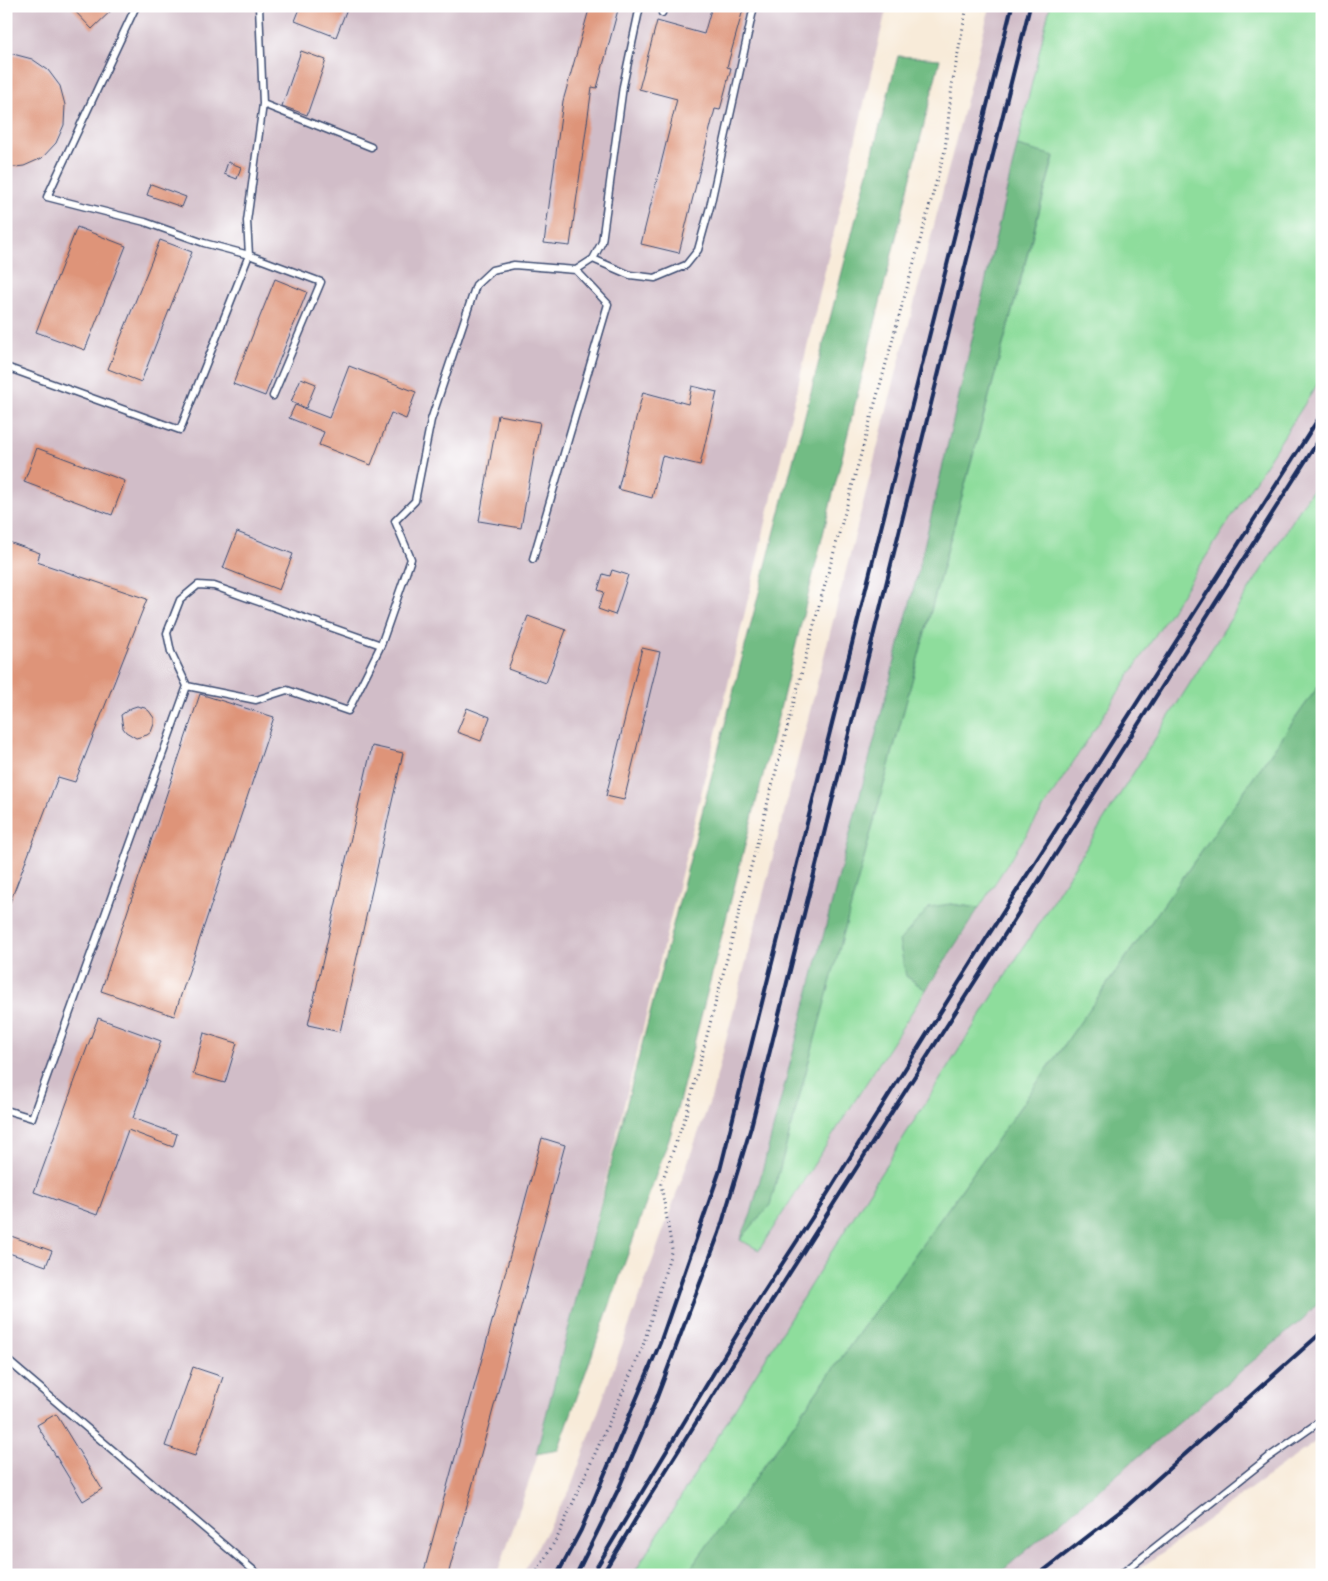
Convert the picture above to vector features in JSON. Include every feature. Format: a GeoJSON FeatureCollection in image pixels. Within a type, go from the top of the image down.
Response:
{"type":"FeatureCollection","features":[{"type":"Feature","properties":{"kind":"lane"},"geometry":{"type":"LineString","coordinates":[[136,6],[46,197],[145,222],[204,244],[249,255],[321,282],[273,396]]}},
{"type":"Feature","properties":{"kind":"lane"},"geometry":{"type":"LineString","coordinates":[[6,367],[180,430],[249,255],[247,221],[263,104],[259,6]]}},
{"type":"Feature","properties":{"kind":"lane"},"geometry":{"type":"LineString","coordinates":[[576,270],[592,259],[602,242],[623,86],[640,6]]}},
{"type":"Feature","properties":{"kind":"lane"},"geometry":{"type":"LineString","coordinates":[[592,259],[630,275],[655,278],[686,265],[698,250],[710,207],[754,6]]}},
{"type":"Feature","properties":{"kind":"lane"},"geometry":{"type":"LineString","coordinates":[[263,104],[371,146]]}},
{"type":"Feature","properties":{"kind":"lane"},"geometry":{"type":"LineString","coordinates":[[187,686],[256,700],[287,690],[348,711],[381,644],[411,559],[395,521],[415,501],[431,420],[476,284],[492,270],[514,265],[535,265],[576,270],[608,304],[533,559]]}},
{"type":"Feature","properties":{"kind":"lane"},"geometry":{"type":"LineString","coordinates":[[6,1110],[32,1118],[187,686],[171,652],[167,633],[180,600],[198,585],[214,586],[381,644]]}},
{"type":"Feature","properties":{"kind":"lane"},"geometry":{"type":"LineString","coordinates":[[6,1359],[260,1575]]}},
{"type":"Feature","properties":{"kind":"lane"},"geometry":{"type":"LineString","coordinates":[[1120,1575],[1269,1457],[1322,1420]]}},
{"type":"Feature","properties":{"kind":"path"},"geometry":{"type":"LineString","coordinates":[[535,1575],[558,1536],[642,1349],[672,1249],[661,1184],[687,1112],[819,606],[945,150],[952,85],[967,6]]}},
{"type":"Feature","properties":{"kind":"shaded area"},"geometry":{"type":"Polygon","coordinates":[[[6,6],[887,6],[725,697],[536,1461],[497,1575],[6,1575],[6,6]]]}},
{"type":"Feature","properties":{"kind":"shaded area"},"geometry":{"type":"Polygon","coordinates":[[[990,6],[1050,6],[919,568],[751,1214],[741,1240],[759,1250],[1322,377],[1322,474],[813,1281],[633,1575],[521,1575],[570,1490],[712,1095],[990,6]]]}},
{"type":"Feature","properties":{"kind":"shaded area"},"geometry":{"type":"Polygon","coordinates":[[[1322,1298],[1322,1437],[1131,1575],[997,1575],[1303,1319],[1322,1298]]]}},
{"type":"Feature","properties":{"kind":"green space"},"geometry":{"type":"Polygon","coordinates":[[[1050,6],[1322,6],[1322,377],[979,908],[950,904],[906,976],[926,990],[759,1250],[740,1240],[770,1204],[1054,157],[1017,146],[1050,6]]]}},
{"type":"Feature","properties":{"kind":"green space"},"geometry":{"type":"Polygon","coordinates":[[[898,56],[940,59],[779,713],[671,1133],[558,1450],[536,1454],[898,56]]]}},
{"type":"Feature","properties":{"kind":"green space"},"geometry":{"type":"Polygon","coordinates":[[[1017,146],[1054,156],[770,1205],[740,1240],[751,1214],[919,568],[1017,146]]]}},
{"type":"Feature","properties":{"kind":"green space"},"geometry":{"type":"Polygon","coordinates":[[[1322,474],[1322,681],[686,1575],[633,1575],[813,1281],[1322,474]]]}},
{"type":"Feature","properties":{"kind":"green space"},"geometry":{"type":"Polygon","coordinates":[[[1322,681],[1322,1298],[1303,1319],[997,1575],[686,1575],[962,1189],[1322,681]]]}},
{"type":"Feature","properties":{"kind":"green space"},"geometry":{"type":"Polygon","coordinates":[[[950,904],[979,908],[926,990],[906,976],[899,941],[930,907],[950,904]]]}},
{"type":"Feature","properties":{"kind":"building"},"geometry":{"type":"Polygon","coordinates":[[[70,6],[116,6],[92,29],[70,6]]]}},
{"type":"Feature","properties":{"kind":"building"},"geometry":{"type":"Polygon","coordinates":[[[301,6],[348,6],[336,37],[295,21],[301,6]]]}},
{"type":"Feature","properties":{"kind":"building"},"geometry":{"type":"Polygon","coordinates":[[[590,6],[619,6],[597,88],[592,87],[570,246],[544,243],[563,101],[590,6]]]}},
{"type":"Feature","properties":{"kind":"building"},"geometry":{"type":"Polygon","coordinates":[[[712,6],[744,6],[727,67],[731,68],[720,110],[715,109],[679,253],[641,244],[677,99],[639,89],[657,21],[704,34],[712,6]]]}},
{"type":"Feature","properties":{"kind":"building"},"geometry":{"type":"Polygon","coordinates":[[[301,51],[326,60],[307,115],[282,106],[301,51]]]}},
{"type":"Feature","properties":{"kind":"building"},"geometry":{"type":"Polygon","coordinates":[[[13,54],[32,59],[48,70],[60,86],[65,105],[64,125],[56,143],[42,158],[24,166],[6,168],[6,55],[13,54]]]}},
{"type":"Feature","properties":{"kind":"building"},"geometry":{"type":"Polygon","coordinates":[[[228,162],[241,167],[237,179],[224,174],[228,162]]]}},
{"type":"Feature","properties":{"kind":"building"},"geometry":{"type":"Polygon","coordinates":[[[151,184],[186,197],[182,207],[147,195],[151,184]]]}},
{"type":"Feature","properties":{"kind":"building"},"geometry":{"type":"Polygon","coordinates":[[[77,227],[126,246],[85,350],[36,332],[77,227]]]}},
{"type":"Feature","properties":{"kind":"building"},"geometry":{"type":"Polygon","coordinates":[[[160,240],[192,252],[141,382],[108,369],[160,240]]]}},
{"type":"Feature","properties":{"kind":"building"},"geometry":{"type":"Polygon","coordinates":[[[275,279],[307,292],[265,396],[233,384],[275,279]]]}},
{"type":"Feature","properties":{"kind":"building"},"geometry":{"type":"Polygon","coordinates":[[[349,366],[416,392],[406,419],[391,413],[371,465],[319,445],[324,432],[289,418],[295,405],[329,418],[349,366]]]}},
{"type":"Feature","properties":{"kind":"building"},"geometry":{"type":"Polygon","coordinates":[[[301,378],[316,384],[306,408],[291,402],[301,378]]]}},
{"type":"Feature","properties":{"kind":"building"},"geometry":{"type":"Polygon","coordinates":[[[692,386],[717,392],[700,465],[662,456],[652,498],[618,489],[643,392],[688,404],[692,386]]]}},
{"type":"Feature","properties":{"kind":"building"},"geometry":{"type":"Polygon","coordinates":[[[498,415],[540,422],[521,528],[479,521],[498,415]]]}},
{"type":"Feature","properties":{"kind":"building"},"geometry":{"type":"Polygon","coordinates":[[[37,448],[125,481],[112,515],[24,482],[37,448]]]}},
{"type":"Feature","properties":{"kind":"building"},"geometry":{"type":"Polygon","coordinates":[[[237,532],[293,554],[279,590],[223,568],[237,532]]]}},
{"type":"Feature","properties":{"kind":"building"},"geometry":{"type":"Polygon","coordinates":[[[6,541],[40,553],[37,562],[147,599],[75,782],[58,777],[7,910],[6,541]]]}},
{"type":"Feature","properties":{"kind":"building"},"geometry":{"type":"Polygon","coordinates":[[[612,570],[628,575],[615,615],[598,609],[604,592],[598,590],[603,574],[610,576],[612,570]]]}},
{"type":"Feature","properties":{"kind":"building"},"geometry":{"type":"Polygon","coordinates":[[[528,616],[566,630],[546,683],[508,669],[528,616]]]}},
{"type":"Feature","properties":{"kind":"building"},"geometry":{"type":"Polygon","coordinates":[[[642,648],[660,652],[624,800],[606,796],[642,648]]]}},
{"type":"Feature","properties":{"kind":"building"},"geometry":{"type":"Polygon","coordinates":[[[200,694],[274,717],[174,1016],[101,991],[200,694]]]}},
{"type":"Feature","properties":{"kind":"building"},"geometry":{"type":"Polygon","coordinates":[[[137,706],[149,711],[154,718],[154,724],[151,732],[136,738],[123,728],[121,715],[137,706]]]}},
{"type":"Feature","properties":{"kind":"building"},"geometry":{"type":"Polygon","coordinates":[[[467,708],[490,717],[481,741],[457,732],[467,708]]]}},
{"type":"Feature","properties":{"kind":"building"},"geometry":{"type":"Polygon","coordinates":[[[372,746],[403,753],[340,1032],[308,1025],[372,746]]]}},
{"type":"Feature","properties":{"kind":"building"},"geometry":{"type":"Polygon","coordinates":[[[98,1018],[161,1041],[133,1118],[177,1134],[173,1147],[128,1130],[97,1215],[34,1192],[98,1018]]]}},
{"type":"Feature","properties":{"kind":"building"},"geometry":{"type":"Polygon","coordinates":[[[204,1033],[237,1043],[225,1083],[193,1074],[204,1033]]]}},
{"type":"Feature","properties":{"kind":"building"},"geometry":{"type":"Polygon","coordinates":[[[542,1138],[565,1145],[448,1575],[423,1575],[542,1138]]]}},
{"type":"Feature","properties":{"kind":"building"},"geometry":{"type":"Polygon","coordinates":[[[11,1236],[52,1251],[46,1266],[6,1252],[11,1236]]]}},
{"type":"Feature","properties":{"kind":"building"},"geometry":{"type":"Polygon","coordinates":[[[193,1367],[223,1377],[195,1456],[165,1446],[193,1367]]]}},
{"type":"Feature","properties":{"kind":"building"},"geometry":{"type":"Polygon","coordinates":[[[56,1414],[102,1489],[83,1501],[37,1425],[56,1414]]]}},
{"type":"Feature","properties":{"kind":"railway"},"geometry":{"type":"LineString","coordinates":[[557,1575],[581,1530],[660,1343],[720,1170],[1012,6]]}},
{"type":"Feature","properties":{"kind":"railway"},"geometry":{"type":"LineString","coordinates":[[576,1575],[618,1490],[654,1405],[719,1233],[751,1127],[1030,6]]}},
{"type":"Feature","properties":{"kind":"railway"},"geometry":{"type":"LineString","coordinates":[[592,1575],[745,1321],[1322,413]]}},
{"type":"Feature","properties":{"kind":"railway"},"geometry":{"type":"LineString","coordinates":[[602,1575],[777,1293],[1322,435]]}},
{"type":"Feature","properties":{"kind":"railway"},"geometry":{"type":"LineString","coordinates":[[1038,1575],[1127,1506],[1322,1332]]}}]}
